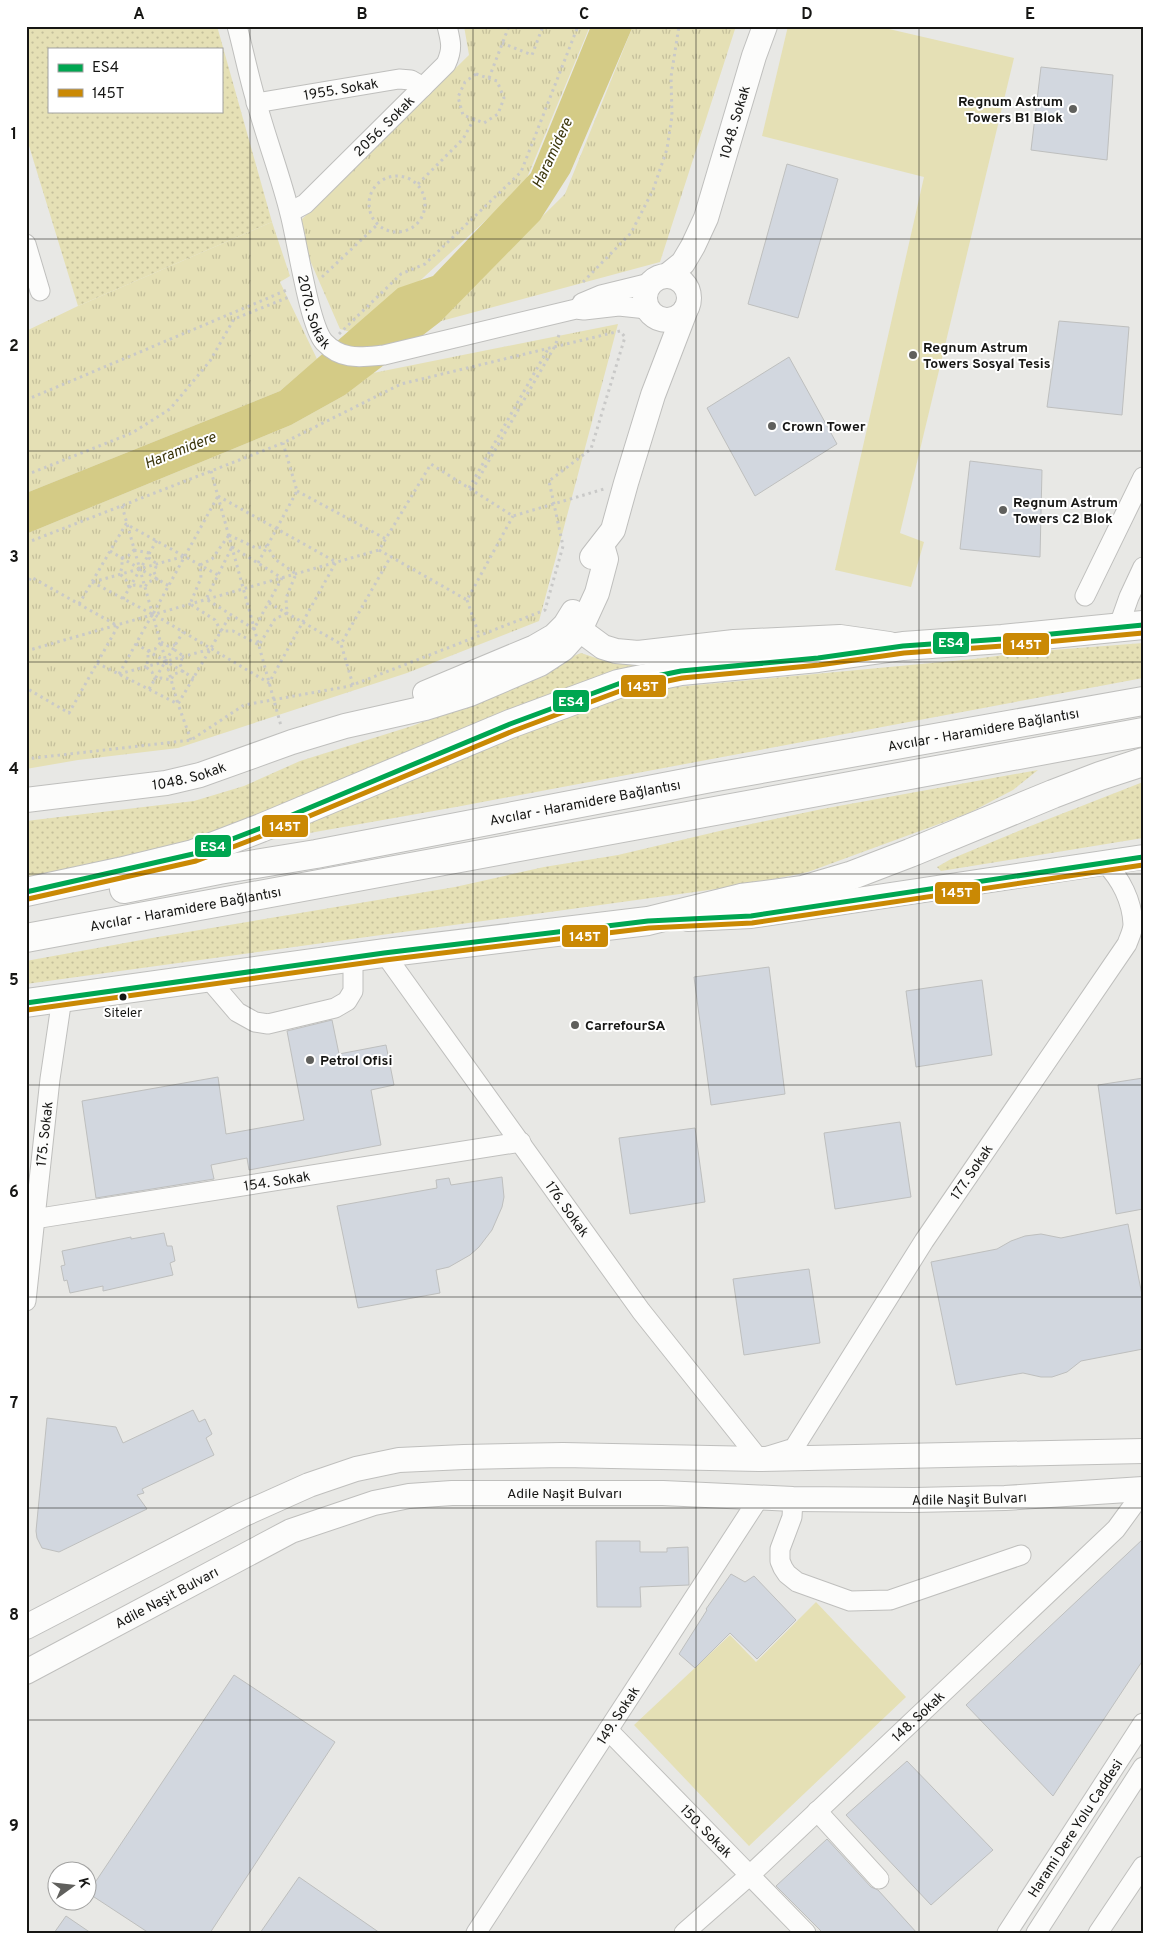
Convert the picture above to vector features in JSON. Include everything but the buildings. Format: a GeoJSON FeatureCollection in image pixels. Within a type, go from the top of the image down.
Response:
{"type":"FeatureCollection","features":[{"type":"Feature","properties":{"kind":"highway"},"geometry":{"type":"LineString","coordinates":[[26,892],[119,872],[201,851],[261,828],[510,724],[618,684],[682,671],[818,658],[903,646],[1130,626]]}},
{"type":"Feature","properties":{"kind":"highway","name":"Avcılar - Haramidere Bağlantısı"},"geometry":{"type":"LineString","coordinates":[[26,907],[716,777],[1143,701]]}},
{"type":"Feature","properties":{"kind":"highway","name":"Avcılar - Haramidere Bağlantısı"},"geometry":{"type":"LineString","coordinates":[[26,938],[1143,732]]}},
{"type":"Feature","properties":{"kind":"highway"},"geometry":{"type":"LineString","coordinates":[[26,1003],[384,952],[648,921],[741,898],[803,890],[850,876],[1053,794],[1143,762]]}},
{"type":"Feature","properties":{"kind":"main road","name":"1048. Sokak"},"geometry":{"type":"LineString","coordinates":[[706,218],[754,56],[765,26]]}},
{"type":"Feature","properties":{"kind":"main road"},"geometry":{"type":"LineString","coordinates":[[653,395],[660,351],[660,332],[644,300],[645,291],[683,263],[706,218]]}},
{"type":"Feature","properties":{"kind":"main road"},"geometry":{"type":"LineString","coordinates":[[626,483],[653,395],[687,304],[701,257],[706,218]]}},
{"type":"Feature","properties":{"kind":"main road"},"geometry":{"type":"LineString","coordinates":[[651,313],[664,320],[674,319],[683,314],[687,304],[689,295],[685,285],[678,278],[659,279]]}},
{"type":"Feature","properties":{"kind":"main road","name":"1048. Sokak"},"geometry":{"type":"LineString","coordinates":[[26,800],[166,783],[200,775],[287,744],[345,726],[425,708],[470,694],[552,657],[563,650],[573,628],[590,611],[606,559],[602,545],[613,530],[626,483]]}},
{"type":"Feature","properties":{"kind":"main road"},"geometry":{"type":"LineString","coordinates":[[573,628],[603,647],[616,651],[638,653],[734,642],[840,637],[903,646]]}},
{"type":"Feature","properties":{"kind":"main road"},"geometry":{"type":"LineString","coordinates":[[648,921],[750,916],[1143,857]]}},
{"type":"Feature","properties":{"kind":"main road"},"geometry":{"type":"LineString","coordinates":[[26,1627],[242,1515],[309,1485],[356,1469],[399,1460],[564,1455],[759,1459],[1143,1451]]}},
{"type":"Feature","properties":{"kind":"main road"},"geometry":{"type":"LineString","coordinates":[[563,1493],[564,1455]]}},
{"type":"Feature","properties":{"kind":"main road"},"geometry":{"type":"LineString","coordinates":[[759,1459],[759,1498]]}},
{"type":"Feature","properties":{"kind":"main road","name":"Adile Naşit Bulvarı"},"geometry":{"type":"LineString","coordinates":[[26,1672],[291,1531],[374,1503],[409,1496],[452,1492],[663,1493],[793,1499],[1005,1498],[1143,1490]]}},
{"type":"Feature","properties":{"kind":"street","name":"2070. Sokak"},"geometry":{"type":"LineString","coordinates":[[237,26],[256,103],[290,212],[313,318],[322,340],[334,352],[346,356],[384,355],[571,310]]}},
{"type":"Feature","properties":{"kind":"street","name":"2056. Sokak"},"geometry":{"type":"LineString","coordinates":[[290,212],[306,204],[446,64],[452,52],[447,26]]}},
{"type":"Feature","properties":{"kind":"street","name":"1955. Sokak"},"geometry":{"type":"LineString","coordinates":[[256,103],[399,78],[411,80],[423,87]]}},
{"type":"Feature","properties":{"kind":"street"},"geometry":{"type":"LineString","coordinates":[[26,244],[40,291]]}},
{"type":"Feature","properties":{"kind":"street"},"geometry":{"type":"LineString","coordinates":[[571,310],[583,302],[600,295],[659,279]]}},
{"type":"Feature","properties":{"kind":"street"},"geometry":{"type":"LineString","coordinates":[[571,310],[619,306],[651,313]]}},
{"type":"Feature","properties":{"kind":"street"},"geometry":{"type":"LineString","coordinates":[[1085,596],[1143,477]]}},
{"type":"Feature","properties":{"kind":"street"},"geometry":{"type":"LineString","coordinates":[[1130,626],[1129,597],[1143,567]]}},
{"type":"Feature","properties":{"kind":"street","name":"177. Sokak"},"geometry":{"type":"LineString","coordinates":[[759,1459],[794,1448],[924,1241],[1127,944],[1133,926],[1128,898],[1116,874],[1105,863]]}},
{"type":"Feature","properties":{"kind":"street","name":"176. Sokak"},"geometry":{"type":"LineString","coordinates":[[384,952],[641,1311],[759,1459]]}},
{"type":"Feature","properties":{"kind":"street"},"geometry":{"type":"LineString","coordinates":[[208,978],[237,1012],[255,1022],[268,1024],[335,1008],[347,1001],[353,991],[353,957]]}},
{"type":"Feature","properties":{"kind":"street","name":"175. Sokak"},"geometry":{"type":"LineString","coordinates":[[26,1301],[54,1041],[62,998]]}},
{"type":"Feature","properties":{"kind":"street","name":"154. Sokak"},"geometry":{"type":"LineString","coordinates":[[34,1219],[521,1142]]}},
{"type":"Feature","properties":{"kind":"street","name":"148. Sokak"},"geometry":{"type":"LineString","coordinates":[[684,1933],[750,1875],[1116,1529],[1143,1490]]}},
{"type":"Feature","properties":{"kind":"street","name":"149. Sokak"},"geometry":{"type":"LineString","coordinates":[[476,1933],[759,1498]]}},
{"type":"Feature","properties":{"kind":"street"},"geometry":{"type":"LineString","coordinates":[[793,1499],[792,1517],[780,1549],[780,1561],[783,1568],[787,1574],[798,1582],[850,1601],[890,1600],[1022,1555]]}},
{"type":"Feature","properties":{"kind":"street","name":"Harami Dere Yolu Caddesi"},"geometry":{"type":"LineString","coordinates":[[1007,1933],[1143,1724]]}},
{"type":"Feature","properties":{"kind":"street","name":"150. Sokak"},"geometry":{"type":"LineString","coordinates":[[608,1730],[806,1933]]}},
{"type":"Feature","properties":{"kind":"street","name":"Harami Dere Yolu Caddesi"},"geometry":{"type":"LineString","coordinates":[[1036,1933],[1143,1767]]}},
{"type":"Feature","properties":{"kind":"street"},"geometry":{"type":"LineString","coordinates":[[817,1811],[879,1879]]}},
{"type":"Feature","properties":{"kind":"street"},"geometry":{"type":"LineString","coordinates":[[1098,1933],[1143,1866]]}},
{"type":"Feature","properties":{"kind":"path"},"geometry":{"type":"LineString","coordinates":[[488,78],[509,26]]}},
{"type":"Feature","properties":{"kind":"path"},"geometry":{"type":"LineString","coordinates":[[502,43],[532,55],[543,26]]}},
{"type":"Feature","properties":{"kind":"path"},"geometry":{"type":"LineString","coordinates":[[327,345],[402,274],[425,264],[521,172],[578,26]]}},
{"type":"Feature","properties":{"kind":"path"},"geometry":{"type":"LineString","coordinates":[[471,489],[555,346],[571,310],[570,294],[631,233],[653,190],[667,149],[672,116],[671,78],[679,26]]}},
{"type":"Feature","properties":{"kind":"path"},"geometry":{"type":"LineString","coordinates":[[476,74],[488,78],[497,81],[504,98],[498,114],[484,123],[463,115],[458,97],[465,82],[476,74]]}},
{"type":"Feature","properties":{"kind":"path"},"geometry":{"type":"LineString","coordinates":[[418,184],[463,139],[474,119]]}},
{"type":"Feature","properties":{"kind":"path"},"geometry":{"type":"LineString","coordinates":[[401,175],[410,178],[418,184],[426,202],[424,212],[414,226],[406,231],[398,232],[389,231],[378,224],[370,213],[369,204],[370,195],[375,186],[391,176],[401,175]]}},
{"type":"Feature","properties":{"kind":"path"},"geometry":{"type":"LineString","coordinates":[[322,278],[378,224]]}},
{"type":"Feature","properties":{"kind":"path"},"geometry":{"type":"LineString","coordinates":[[26,400],[290,288]]}},
{"type":"Feature","properties":{"kind":"path"},"geometry":{"type":"LineString","coordinates":[[26,475],[132,433],[170,408],[210,362],[234,319],[296,294]]}},
{"type":"Feature","properties":{"kind":"path"},"geometry":{"type":"LineString","coordinates":[[26,543],[283,443],[401,384],[620,330],[625,337],[591,449],[549,481],[563,546],[545,610],[353,685],[244,704],[191,740],[26,759]]}},
{"type":"Feature","properties":{"kind":"path"},"geometry":{"type":"LineString","coordinates":[[471,489],[548,348]]}},
{"type":"Feature","properties":{"kind":"path"},"geometry":{"type":"LineString","coordinates":[[258,563],[297,491],[283,443]]}},
{"type":"Feature","properties":{"kind":"path"},"geometry":{"type":"LineString","coordinates":[[26,651],[379,550],[431,464],[513,516]]}},
{"type":"Feature","properties":{"kind":"path"},"geometry":{"type":"LineString","coordinates":[[211,471],[287,744]]}},
{"type":"Feature","properties":{"kind":"path"},"geometry":{"type":"LineString","coordinates":[[467,600],[513,516],[626,483]]}},
{"type":"Feature","properties":{"kind":"path"},"geometry":{"type":"LineString","coordinates":[[297,491],[386,539]]}},
{"type":"Feature","properties":{"kind":"path"},"geometry":{"type":"LineString","coordinates":[[218,496],[336,562]]}},
{"type":"Feature","properties":{"kind":"path"},"geometry":{"type":"LineString","coordinates":[[119,674],[218,496]]}},
{"type":"Feature","properties":{"kind":"path"},"geometry":{"type":"LineString","coordinates":[[122,506],[178,704],[191,740]]}},
{"type":"Feature","properties":{"kind":"path"},"geometry":{"type":"LineString","coordinates":[[126,524],[218,575]]}},
{"type":"Feature","properties":{"kind":"path"},"geometry":{"type":"LineString","coordinates":[[79,604],[126,524]]}},
{"type":"Feature","properties":{"kind":"path"},"geometry":{"type":"LineString","coordinates":[[228,535],[256,548],[267,546]]}},
{"type":"Feature","properties":{"kind":"path"},"geometry":{"type":"LineString","coordinates":[[200,565],[212,559],[228,535]]}},
{"type":"Feature","properties":{"kind":"path"},"geometry":{"type":"LineString","coordinates":[[122,599],[156,540]]}},
{"type":"Feature","properties":{"kind":"path"},"geometry":{"type":"LineString","coordinates":[[267,546],[275,559],[296,574]]}},
{"type":"Feature","properties":{"kind":"path"},"geometry":{"type":"LineString","coordinates":[[232,547],[282,578]]}},
{"type":"Feature","properties":{"kind":"path"},"geometry":{"type":"LineString","coordinates":[[206,599],[232,547]]}},
{"type":"Feature","properties":{"kind":"path"},"geometry":{"type":"LineString","coordinates":[[134,550],[149,553]]}},
{"type":"Feature","properties":{"kind":"path"},"geometry":{"type":"LineString","coordinates":[[122,558],[128,556],[134,550]]}},
{"type":"Feature","properties":{"kind":"path"},"geometry":{"type":"LineString","coordinates":[[379,550],[467,600],[480,635]]}},
{"type":"Feature","properties":{"kind":"path"},"geometry":{"type":"LineString","coordinates":[[110,551],[169,586]]}},
{"type":"Feature","properties":{"kind":"path"},"geometry":{"type":"LineString","coordinates":[[149,553],[150,558],[157,564]]}},
{"type":"Feature","properties":{"kind":"path"},"geometry":{"type":"LineString","coordinates":[[92,582],[185,556]]}},
{"type":"Feature","properties":{"kind":"path"},"geometry":{"type":"LineString","coordinates":[[341,644],[391,556]]}},
{"type":"Feature","properties":{"kind":"path"},"geometry":{"type":"LineString","coordinates":[[120,574],[122,558]]}},
{"type":"Feature","properties":{"kind":"path"},"geometry":{"type":"LineString","coordinates":[[269,683],[336,562]]}},
{"type":"Feature","properties":{"kind":"path"},"geometry":{"type":"LineString","coordinates":[[157,564],[154,572],[157,579]]}},
{"type":"Feature","properties":{"kind":"path"},"geometry":{"type":"LineString","coordinates":[[190,604],[201,578],[200,565]]}},
{"type":"Feature","properties":{"kind":"path"},"geometry":{"type":"LineString","coordinates":[[120,574],[126,580],[129,587]]}},
{"type":"Feature","properties":{"kind":"path"},"geometry":{"type":"LineString","coordinates":[[287,613],[286,598],[296,574]]}},
{"type":"Feature","properties":{"kind":"path"},"geometry":{"type":"LineString","coordinates":[[26,586],[32,577],[118,626]]}},
{"type":"Feature","properties":{"kind":"path"},"geometry":{"type":"LineString","coordinates":[[254,629],[282,578]]}},
{"type":"Feature","properties":{"kind":"path"},"geometry":{"type":"LineString","coordinates":[[145,587],[148,582],[157,579]]}},
{"type":"Feature","properties":{"kind":"path"},"geometry":{"type":"LineString","coordinates":[[92,582],[153,614],[269,683]]}},
{"type":"Feature","properties":{"kind":"path"},"geometry":{"type":"LineString","coordinates":[[129,587],[135,585],[145,587]]}},
{"type":"Feature","properties":{"kind":"path"},"geometry":{"type":"LineString","coordinates":[[206,599],[254,629]]}},
{"type":"Feature","properties":{"kind":"path"},"geometry":{"type":"LineString","coordinates":[[269,603],[341,644],[353,685]]}},
{"type":"Feature","properties":{"kind":"path"},"geometry":{"type":"LineString","coordinates":[[190,604],[214,620],[221,631]]}},
{"type":"Feature","properties":{"kind":"path"},"geometry":{"type":"LineString","coordinates":[[259,645],[275,619],[287,613]]}},
{"type":"Feature","properties":{"kind":"path"},"geometry":{"type":"LineString","coordinates":[[178,704],[231,614]]}},
{"type":"Feature","properties":{"kind":"path"},"geometry":{"type":"LineString","coordinates":[[26,688],[69,713],[118,626]]}},
{"type":"Feature","properties":{"kind":"path"},"geometry":{"type":"LineString","coordinates":[[221,631],[233,631],[259,645]]}},
{"type":"Feature","properties":{"kind":"path"},"geometry":{"type":"LineString","coordinates":[[149,690],[183,632]]}},
{"type":"Feature","properties":{"kind":"path"},"geometry":{"type":"LineString","coordinates":[[161,642],[168,646],[175,645]]}},
{"type":"Feature","properties":{"kind":"path"},"geometry":{"type":"LineString","coordinates":[[148,650],[154,649],[161,642]]}},
{"type":"Feature","properties":{"kind":"path"},"geometry":{"type":"LineString","coordinates":[[136,644],[194,678]]}},
{"type":"Feature","properties":{"kind":"path"},"geometry":{"type":"LineString","coordinates":[[175,645],[175,650],[184,656]]}},
{"type":"Feature","properties":{"kind":"path"},"geometry":{"type":"LineString","coordinates":[[119,674],[211,649]]}},
{"type":"Feature","properties":{"kind":"path"},"geometry":{"type":"LineString","coordinates":[[146,667],[148,650]]}},
{"type":"Feature","properties":{"kind":"path"},"geometry":{"type":"LineString","coordinates":[[183,671],[180,664],[184,656]]}},
{"type":"Feature","properties":{"kind":"path"},"geometry":{"type":"LineString","coordinates":[[97,663],[178,704]]}},
{"type":"Feature","properties":{"kind":"path"},"geometry":{"type":"LineString","coordinates":[[146,667],[152,672],[155,679]]}},
{"type":"Feature","properties":{"kind":"path"},"geometry":{"type":"LineString","coordinates":[[171,680],[174,674],[183,671]]}},
{"type":"Feature","properties":{"kind":"path"},"geometry":{"type":"LineString","coordinates":[[155,679],[171,680]]}},
{"type":"Feature","properties":{"kind":"green space"},"geometry":{"type":"Polygon","coordinates":[[[26,26],[217,26],[272,222],[78,306],[26,136],[26,26]]]}},
{"type":"Feature","properties":{"kind":"green space"},"geometry":{"type":"Polygon","coordinates":[[[464,26],[590,26],[524,185],[361,335],[340,329],[295,226],[469,55],[464,26]]]}},
{"type":"Feature","properties":{"kind":"green space"},"geometry":{"type":"Polygon","coordinates":[[[633,26],[736,26],[660,262],[434,323],[565,194],[633,26]]]}},
{"type":"Feature","properties":{"kind":"green space","name":"Regnum Astrum Towers Sosyal Tesis"},"geometry":{"type":"Polygon","coordinates":[[[788,26],[876,26],[1014,58],[900,533],[924,542],[911,587],[835,570],[924,177],[762,136],[788,26]]]}},
{"type":"Feature","properties":{"kind":"green space"},"geometry":{"type":"Polygon","coordinates":[[[272,222],[290,276],[280,282],[317,359],[280,391],[26,493],[26,331],[78,306],[272,222]]]}},
{"type":"Feature","properties":{"kind":"green space"},"geometry":{"type":"Polygon","coordinates":[[[618,324],[539,621],[407,673],[178,748],[78,760],[26,769],[26,534],[291,425],[345,395],[373,373],[618,324]]]}},
{"type":"Feature","properties":{"kind":"green space"},"geometry":{"type":"Polygon","coordinates":[[[1143,643],[1143,678],[270,840],[345,803],[597,703],[654,689],[974,659],[1027,652],[1143,643]]]}},
{"type":"Feature","properties":{"kind":"green space"},"geometry":{"type":"Polygon","coordinates":[[[581,653],[605,661],[639,666],[214,838],[26,879],[26,821],[194,801],[244,786],[300,761],[412,726],[545,676],[571,657],[581,653]]]}},
{"type":"Feature","properties":{"kind":"green space"},"geometry":{"type":"Polygon","coordinates":[[[1038,770],[1013,790],[969,813],[808,872],[745,885],[26,984],[26,961],[455,887],[544,867],[618,855],[822,809],[1038,770]]]}},
{"type":"Feature","properties":{"kind":"green space"},"geometry":{"type":"Polygon","coordinates":[[[1143,782],[1143,838],[941,871],[937,867],[951,859],[1028,827],[1143,782]]]}},
{"type":"Feature","properties":{"kind":"green space"},"geometry":{"type":"Polygon","coordinates":[[[816,1602],[906,1697],[749,1846],[634,1725],[730,1635],[756,1662],[816,1602]]]}},
{"type":"Feature","properties":{"kind":"water","name":"Haramidere"},"geometry":{"type":"Polygon","coordinates":[[[591,26],[633,26],[570,173],[540,220],[440,322],[345,395],[291,425],[26,534],[26,493],[280,391],[398,288],[433,276],[531,173],[591,26]]]}},
{"type":"Feature","properties":{"kind":"transit line","name":"ES4"},"geometry":{"type":"LineString","coordinates":[[26,892],[193,854],[261,828],[510,724],[618,684],[681,671],[818,658],[903,646],[1002,639],[1143,625]]}},
{"type":"Feature","properties":{"kind":"transit line","name":"145T"},"geometry":{"type":"LineString","coordinates":[[28,899],[196,861],[264,835],[513,731],[620,691],[682,678],[819,665],[904,653],[1143,633]]}},
{"type":"Feature","properties":{"kind":"transit line","name":"ES4"},"geometry":{"type":"LineString","coordinates":[[26,1003],[384,953],[648,921],[751,916],[1143,857]]}},
{"type":"Feature","properties":{"kind":"transit line","name":"145T"},"geometry":{"type":"LineString","coordinates":[[27,1010],[385,960],[649,928],[752,923],[1143,865]]}},
{"type":"Feature","properties":{"kind":"place","name":"Regnum Astrum Towers B1 Blok"},"geometry":{"type":"Point","coordinates":[1073,109]}},
{"type":"Feature","properties":{"kind":"place","name":"Regnum Astrum Towers Sosyal Tesis"},"geometry":{"type":"Point","coordinates":[913,355]}},
{"type":"Feature","properties":{"kind":"place","name":"Crown Tower"},"geometry":{"type":"Point","coordinates":[772,426]}},
{"type":"Feature","properties":{"kind":"place","name":"Regnum Astrum Towers C2 Blok"},"geometry":{"type":"Point","coordinates":[1003,510]}},
{"type":"Feature","properties":{"kind":"place","name":"Siteler"},"geometry":{"type":"Point","coordinates":[123,997]}},
{"type":"Feature","properties":{"kind":"place","name":"CarrefourSA"},"geometry":{"type":"Point","coordinates":[575,1025]}},
{"type":"Feature","properties":{"kind":"place","name":"Petrol Ofisi"},"geometry":{"type":"Point","coordinates":[310,1060]}}]}
